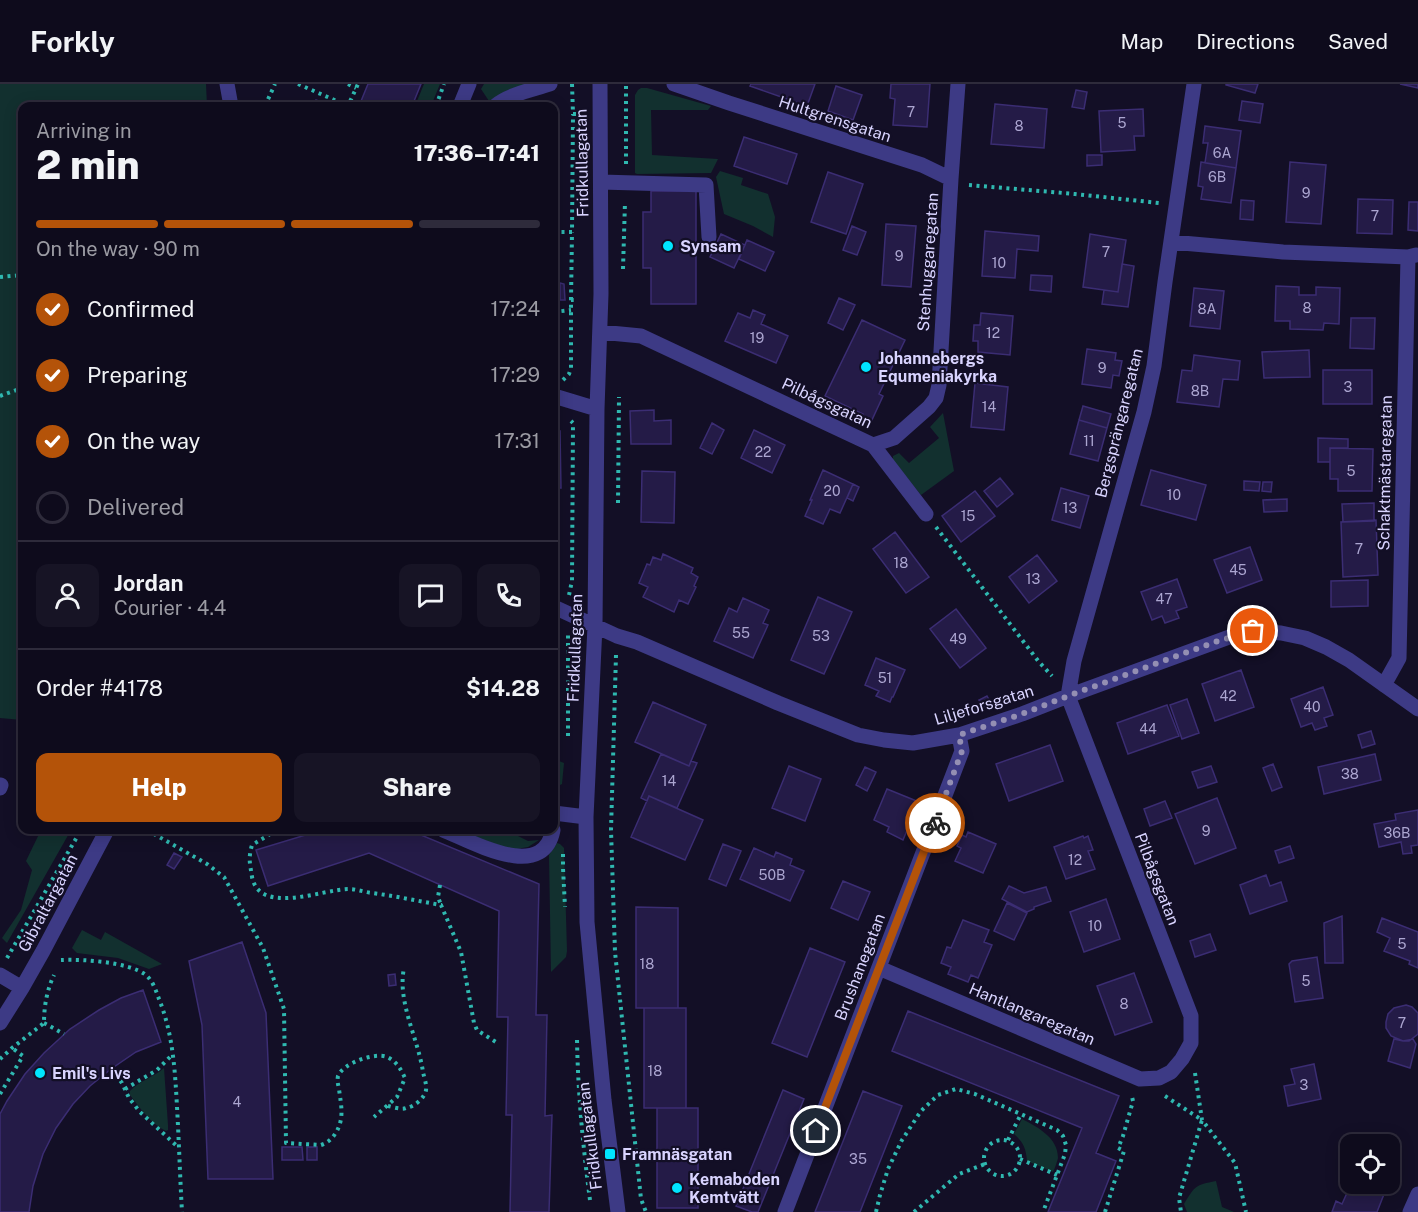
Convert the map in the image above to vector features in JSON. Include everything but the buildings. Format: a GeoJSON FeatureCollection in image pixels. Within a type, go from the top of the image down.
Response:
{"type":"FeatureCollection","features":[{"type":"Feature","properties":{"kind":"street"},"geometry":{"type":"LineString","coordinates":[[227,84],[230,102]]}},
{"type":"Feature","properties":{"kind":"street"},"geometry":{"type":"LineString","coordinates":[[462,102],[469,84]]}},
{"type":"Feature","properties":{"kind":"street"},"geometry":{"type":"LineString","coordinates":[[502,102],[550,84]]}},
{"type":"Feature","properties":{"kind":"street","name":"Fridkullagatan"},"geometry":{"type":"LineString","coordinates":[[600,84],[600,332],[595,626],[586,817],[586,922],[618,1212]]}},
{"type":"Feature","properties":{"kind":"street","name":"Hultgrensgatan"},"geometry":{"type":"LineString","coordinates":[[674,84],[922,165],[951,181]]}},
{"type":"Feature","properties":{"kind":"street","name":"Stenhuggaregatan"},"geometry":{"type":"LineString","coordinates":[[873,445],[894,438],[936,398],[939,385],[958,84]]}},
{"type":"Feature","properties":{"kind":"street","name":"Bergsprängaregatan"},"geometry":{"type":"LineString","coordinates":[[1068,696],[1074,661],[1155,366],[1194,84]]}},
{"type":"Feature","properties":{"kind":"street"},"geometry":{"type":"LineString","coordinates":[[601,182],[706,185],[709,237]]}},
{"type":"Feature","properties":{"kind":"street"},"geometry":{"type":"LineString","coordinates":[[1171,242],[1282,252],[1413,256]]}},
{"type":"Feature","properties":{"kind":"street","name":"Schaktmästaregatan"},"geometry":{"type":"LineString","coordinates":[[1384,685],[1399,658],[1413,256]]}},
{"type":"Feature","properties":{"kind":"street","name":"Pilbågsgatan"},"geometry":{"type":"LineString","coordinates":[[600,332],[641,336],[873,445],[926,514]]}},
{"type":"Feature","properties":{"kind":"street"},"geometry":{"type":"LineString","coordinates":[[558,397],[597,409]]}},
{"type":"Feature","properties":{"kind":"street","name":"Liljeforsgatan"},"geometry":{"type":"LineString","coordinates":[[558,609],[616,636],[637,642],[778,703],[858,735],[884,740],[913,743],[959,735],[1232,636],[1253,631],[1305,638],[1326,647],[1349,660],[1418,709]]}},
{"type":"Feature","properties":{"kind":"street","name":"Pilbågsgatan"},"geometry":{"type":"LineString","coordinates":[[1068,696],[1191,1016],[1191,1043]]}},
{"type":"Feature","properties":{"kind":"street","name":"Brushanegatan"},"geometry":{"type":"LineString","coordinates":[[785,1212],[962,751],[959,735]]}},
{"type":"Feature","properties":{"kind":"street"},"geometry":{"type":"LineString","coordinates":[[558,820],[586,817]]}},
{"type":"Feature","properties":{"kind":"street","name":"Gibraltargatan"},"geometry":{"type":"LineString","coordinates":[[0,1023],[72,898],[105,834]]}},
{"type":"Feature","properties":{"kind":"street"},"geometry":{"type":"LineString","coordinates":[[453,834],[500,853],[520,856],[534,854],[543,848],[552,834]]}},
{"type":"Feature","properties":{"kind":"street","name":"Hantlangaregatan"},"geometry":{"type":"LineString","coordinates":[[879,968],[1135,1077]]}},
{"type":"Feature","properties":{"kind":"street"},"geometry":{"type":"LineString","coordinates":[[2,969],[22,988]]}},
{"type":"Feature","properties":{"kind":"street"},"geometry":{"type":"LineString","coordinates":[[1135,1077],[1159,1078],[1171,1072],[1191,1043]]}},
{"type":"Feature","properties":{"kind":"street"},"geometry":{"type":"LineString","coordinates":[[1410,1212],[1418,1194]]}},
{"type":"Feature","properties":{"kind":"path"},"geometry":{"type":"LineString","coordinates":[[267,102],[274,84]]}},
{"type":"Feature","properties":{"kind":"path"},"geometry":{"type":"LineString","coordinates":[[298,84],[339,102]]}},
{"type":"Feature","properties":{"kind":"path"},"geometry":{"type":"LineString","coordinates":[[348,84],[357,86],[350,102]]}},
{"type":"Feature","properties":{"kind":"path"},"geometry":{"type":"LineString","coordinates":[[437,102],[444,84]]}},
{"type":"Feature","properties":{"kind":"path"},"geometry":{"type":"LineString","coordinates":[[561,381],[566,378],[571,368],[573,114]]}},
{"type":"Feature","properties":{"kind":"path"},"geometry":{"type":"LineString","coordinates":[[951,181],[1161,204]]}},
{"type":"Feature","properties":{"kind":"path"},"geometry":{"type":"LineString","coordinates":[[558,232],[572,232]]}},
{"type":"Feature","properties":{"kind":"path"},"geometry":{"type":"LineString","coordinates":[[0,277],[18,275]]}},
{"type":"Feature","properties":{"kind":"path"},"geometry":{"type":"LineString","coordinates":[[558,312],[571,310]]}},
{"type":"Feature","properties":{"kind":"path"},"geometry":{"type":"LineString","coordinates":[[0,396],[18,389]]}},
{"type":"Feature","properties":{"kind":"path"},"geometry":{"type":"LineString","coordinates":[[926,514],[1050,674],[1056,669]]}},
{"type":"Feature","properties":{"kind":"path"},"geometry":{"type":"LineString","coordinates":[[2,969],[79,834]]}},
{"type":"Feature","properties":{"kind":"path"},"geometry":{"type":"LineString","coordinates":[[154,834],[207,864],[224,877],[263,948],[284,1009],[286,1143],[321,1145],[327,1143],[334,1136],[343,1116],[337,1081],[339,1072],[360,1060],[386,1056],[400,1067],[405,1078],[397,1097],[374,1117]]}},
{"type":"Feature","properties":{"kind":"path"},"geometry":{"type":"LineString","coordinates":[[269,834],[252,845],[249,857],[253,881],[260,891],[270,897],[284,899],[349,889],[441,905]]}},
{"type":"Feature","properties":{"kind":"path"},"geometry":{"type":"LineString","coordinates":[[440,885],[438,897],[461,952],[474,1023],[477,1030],[499,1044]]}},
{"type":"Feature","properties":{"kind":"path"},"geometry":{"type":"LineString","coordinates":[[62,960],[72,959],[124,966],[147,975],[153,984],[165,1014],[173,1054],[182,1212]]}},
{"type":"Feature","properties":{"kind":"path"},"geometry":{"type":"LineString","coordinates":[[387,1106],[406,1109],[423,1097],[426,1090],[418,1046],[404,1002],[402,977],[404,968]]}},
{"type":"Feature","properties":{"kind":"path"},"geometry":{"type":"LineString","coordinates":[[44,1023],[64,1034]]}},
{"type":"Feature","properties":{"kind":"path"},"geometry":{"type":"LineString","coordinates":[[1181,1212],[1179,1198],[1202,1120],[1191,1043]]}},
{"type":"Feature","properties":{"kind":"path"},"geometry":{"type":"LineString","coordinates":[[0,1094],[23,1056],[12,1048]]}},
{"type":"Feature","properties":{"kind":"path"},"geometry":{"type":"LineString","coordinates":[[125,1089],[157,1070],[173,1054]]}},
{"type":"Feature","properties":{"kind":"path"},"geometry":{"type":"LineString","coordinates":[[111,1069],[140,1112],[179,1148]]}},
{"type":"Feature","properties":{"kind":"path"},"geometry":{"type":"LineString","coordinates":[[1106,1212],[1124,1151],[1118,1148],[1124,1136],[1133,1101],[1135,1077],[1202,1120],[1235,1163],[1246,1212]]}},
{"type":"Feature","properties":{"kind":"path"},"geometry":{"type":"LineString","coordinates":[[877,1212],[888,1169],[902,1140],[921,1111],[938,1095],[956,1089],[975,1094],[1021,1114],[1057,1130],[1063,1136],[1066,1145],[1065,1154],[1043,1212]]}},
{"type":"Feature","properties":{"kind":"path"},"geometry":{"type":"LineString","coordinates":[[1008,1140],[1021,1114]]}},
{"type":"Feature","properties":{"kind":"path"},"geometry":{"type":"LineString","coordinates":[[998,1140],[1008,1140],[1017,1148],[1020,1159],[1015,1170],[998,1175],[992,1173],[985,1164],[984,1153],[989,1144],[998,1140]]}},
{"type":"Feature","properties":{"kind":"path"},"geometry":{"type":"LineString","coordinates":[[1020,1159],[1057,1175]]}},
{"type":"Feature","properties":{"kind":"path"},"geometry":{"type":"LineString","coordinates":[[914,1212],[959,1174],[985,1164]]}},
{"type":"Feature","properties":{"kind":"green space"},"geometry":{"type":"Polygon","coordinates":[[[0,84],[206,84],[207,102],[18,102],[18,720],[0,718],[0,84]]]}},
{"type":"Feature","properties":{"kind":"green space"},"geometry":{"type":"Polygon","coordinates":[[[424,84],[440,84],[433,102],[417,102],[424,84]]]}},
{"type":"Feature","properties":{"kind":"green space"},"geometry":{"type":"Polygon","coordinates":[[[484,84],[528,84],[508,90],[489,101],[481,89],[484,84]]]}},
{"type":"Feature","properties":{"kind":"green space"},"geometry":{"type":"Polygon","coordinates":[[[641,88],[711,106],[708,110],[651,110],[652,155],[718,159],[711,173],[635,173],[635,95],[641,88]]]}},
{"type":"Feature","properties":{"kind":"green space"},"geometry":{"type":"Polygon","coordinates":[[[720,171],[743,178],[741,185],[768,194],[775,217],[773,237],[724,214],[716,177],[720,171]]]}},
{"type":"Feature","properties":{"kind":"green space"},"geometry":{"type":"Polygon","coordinates":[[[943,413],[954,471],[921,495],[893,460],[893,456],[899,453],[909,463],[939,438],[930,427],[943,413]]]}},
{"type":"Feature","properties":{"kind":"green space"},"geometry":{"type":"Polygon","coordinates":[[[558,761],[564,763],[562,784],[558,786],[558,761]]]}},
{"type":"Feature","properties":{"kind":"green space"},"geometry":{"type":"Polygon","coordinates":[[[39,834],[69,834],[7,943],[2,938],[21,910],[32,870],[26,861],[39,834]]]}},
{"type":"Feature","properties":{"kind":"green space"},"geometry":{"type":"Polygon","coordinates":[[[469,834],[514,834],[528,841],[539,840],[528,847],[511,850],[469,834]]]}},
{"type":"Feature","properties":{"kind":"green space"},"geometry":{"type":"Polygon","coordinates":[[[557,843],[564,848],[567,951],[566,957],[551,972],[549,855],[557,843]]]}},
{"type":"Feature","properties":{"kind":"green space"},"geometry":{"type":"Polygon","coordinates":[[[82,930],[101,940],[105,932],[162,964],[149,969],[118,958],[77,953],[72,948],[82,930]]]}},
{"type":"Feature","properties":{"kind":"green space"},"geometry":{"type":"Polygon","coordinates":[[[164,1068],[168,1125],[166,1131],[151,1120],[130,1095],[130,1091],[164,1068]]]}},
{"type":"Feature","properties":{"kind":"green space"},"geometry":{"type":"Polygon","coordinates":[[[1022,1119],[1046,1134],[1054,1144],[1058,1158],[1053,1172],[1027,1161],[1026,1152],[1014,1134],[1022,1119]]]}},
{"type":"Feature","properties":{"kind":"green space"},"geometry":{"type":"Polygon","coordinates":[[[1216,1181],[1222,1207],[1234,1212],[1187,1212],[1184,1204],[1193,1190],[1200,1185],[1216,1181]]]}},
{"type":"Feature","properties":{"kind":"way so far"},"geometry":{"type":"LineString","coordinates":[[935,823],[962,751],[959,735],[1215,642],[1253,631]]}},
{"type":"Feature","properties":{"kind":"place","name":"Synsam"},"geometry":{"type":"Point","coordinates":[668,246]}},
{"type":"Feature","properties":{"kind":"place","name":"Johannebergs Equmeniakyrka"},"geometry":{"type":"Point","coordinates":[866,367]}},
{"type":"Feature","properties":{"kind":"place","name":"Emil's Livs"},"geometry":{"type":"Point","coordinates":[40,1073]}},
{"type":"Feature","properties":{"kind":"place","name":"Framnäsgatan"},"geometry":{"type":"Point","coordinates":[610,1154]}},
{"type":"Feature","properties":{"kind":"place","name":"Kemaboden Kemtvätt"},"geometry":{"type":"Point","coordinates":[677,1188]}},
{"type":"Feature","properties":{"kind":"route"},"geometry":{"type":"LineString","coordinates":[[816,1131],[935,823]]}}]}
